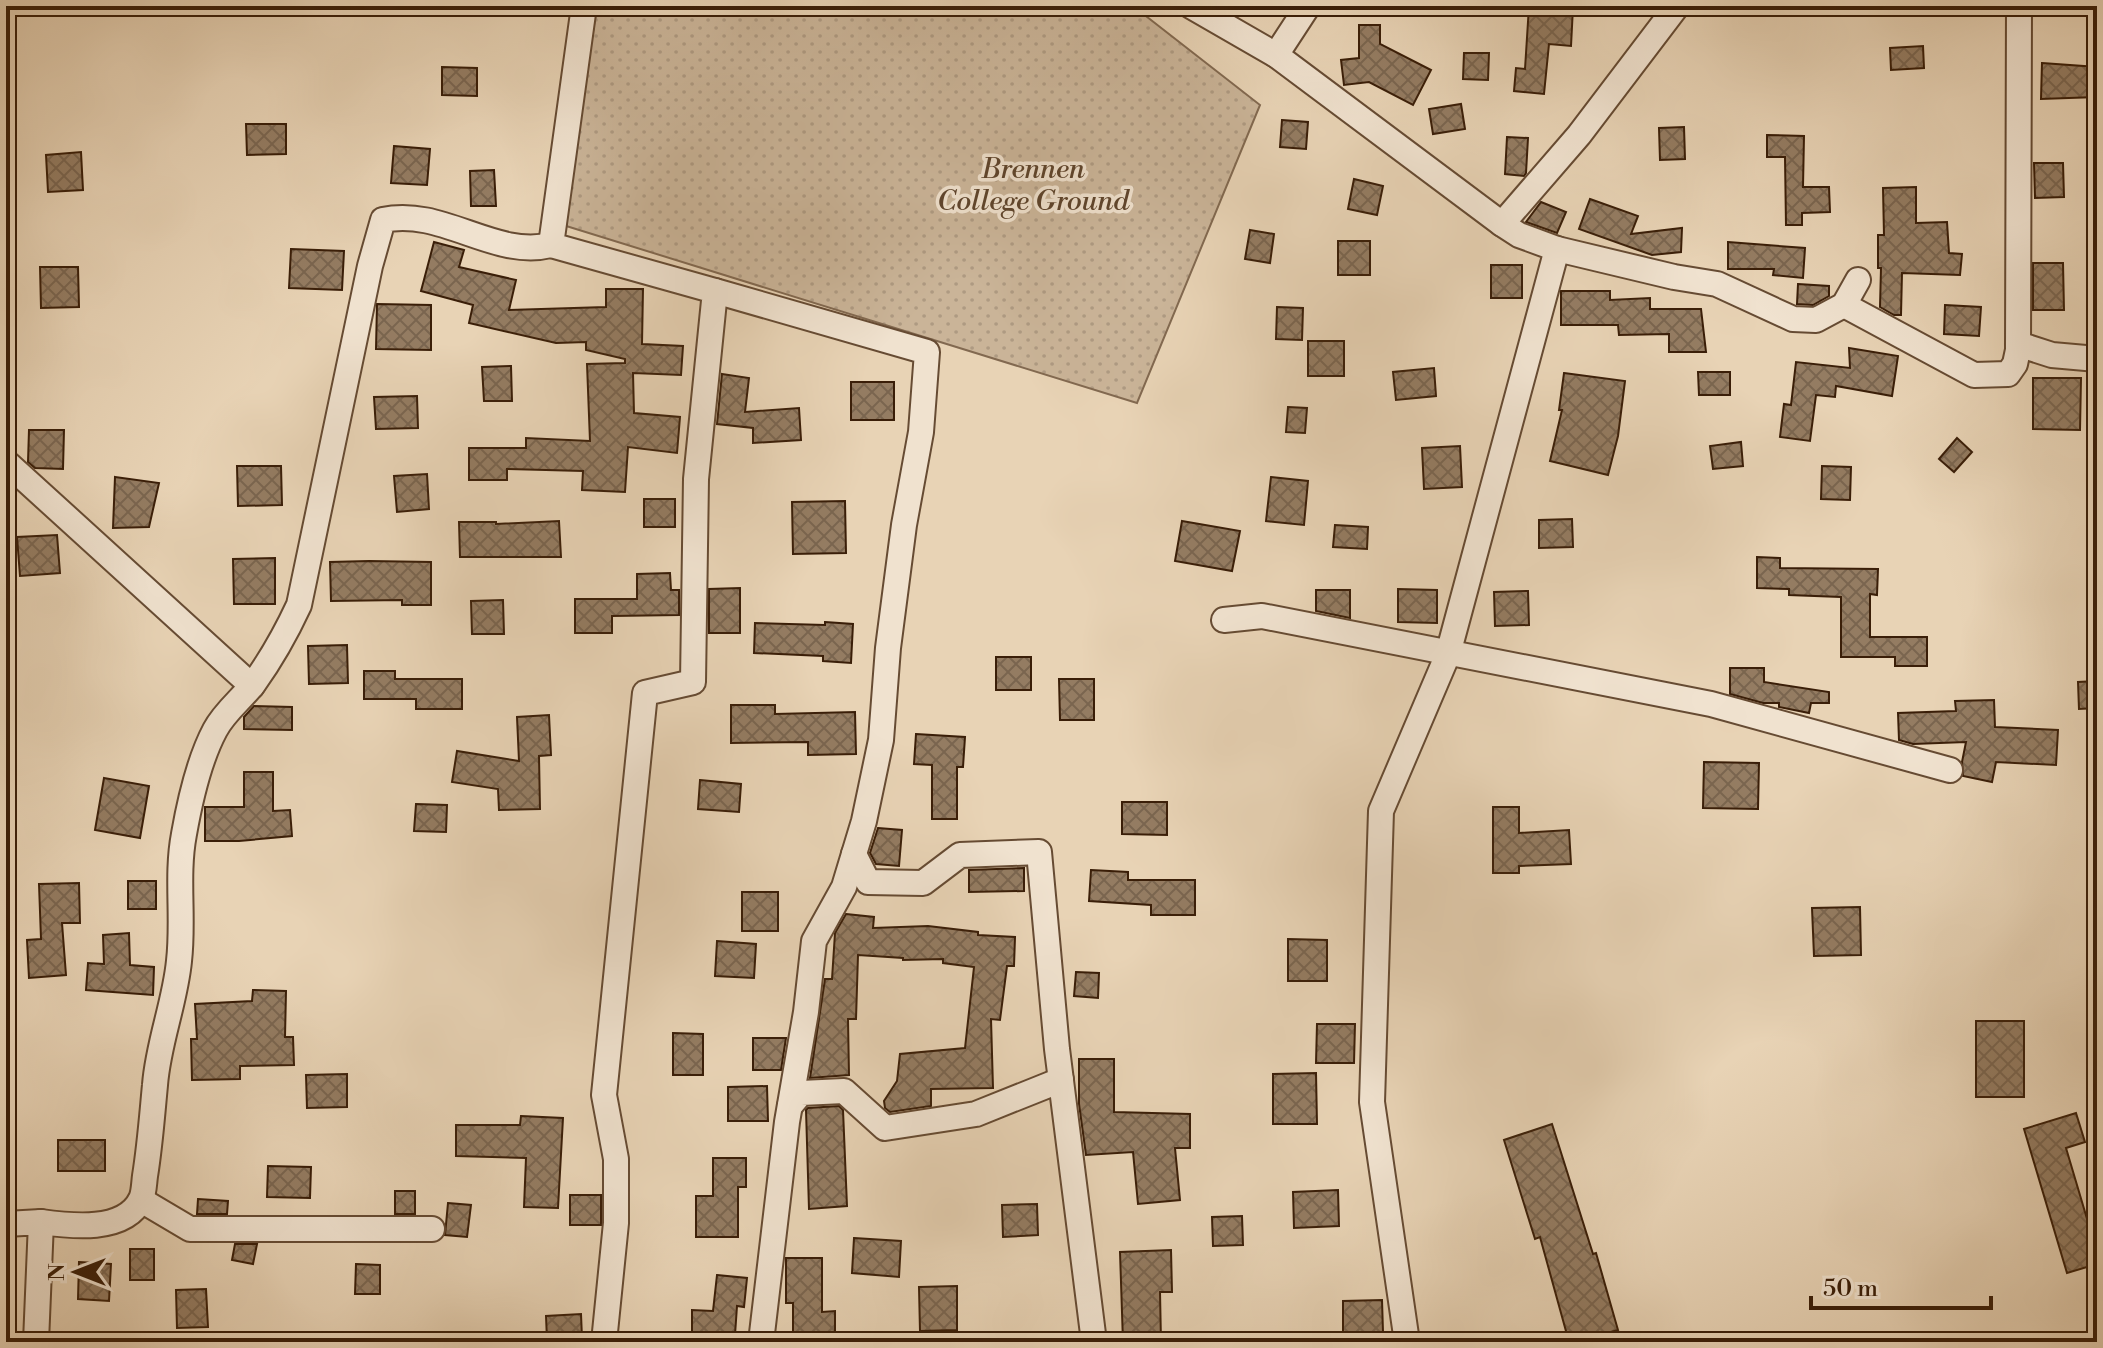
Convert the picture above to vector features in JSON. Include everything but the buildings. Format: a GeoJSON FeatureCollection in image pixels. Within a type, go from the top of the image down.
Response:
{"type":"FeatureCollection","features":[{"type":"Feature","properties":{"kind":"street"},"geometry":{"type":"LineString","coordinates":[[551,245],[584,6]]}},
{"type":"Feature","properties":{"kind":"street"},"geometry":{"type":"LineString","coordinates":[[1191,6],[1276,55],[1519,235],[1557,249],[1717,284],[1793,319],[1816,320],[1844,305],[1858,280]]}},
{"type":"Feature","properties":{"kind":"street"},"geometry":{"type":"LineString","coordinates":[[1276,55],[1308,6]]}},
{"type":"Feature","properties":{"kind":"street"},"geometry":{"type":"LineString","coordinates":[[1502,224],[1579,135],[1677,6]]}},
{"type":"Feature","properties":{"kind":"street"},"geometry":{"type":"LineString","coordinates":[[1844,305],[1974,375],[2008,374],[2015,364],[2018,344],[2019,6]]}},
{"type":"Feature","properties":{"kind":"street"},"geometry":{"type":"LineString","coordinates":[[6,1224],[41,1222],[73,1227],[110,1222],[126,1216],[141,1200],[151,1140],[155,1081],[179,961],[178,873],[184,832],[203,759],[216,729],[252,686],[283,640],[299,605],[370,266],[383,220],[401,216],[428,220],[517,248],[551,245],[927,352],[921,432],[904,525],[888,648],[881,740],[864,821],[844,887],[814,941],[761,1342]]}},
{"type":"Feature","properties":{"kind":"street"},"geometry":{"type":"LineString","coordinates":[[1407,1342],[1372,1102],[1381,811],[1448,654],[1557,249]]}},
{"type":"Feature","properties":{"kind":"street"},"geometry":{"type":"LineString","coordinates":[[604,1342],[616,1223],[616,1159],[604,1095],[645,693],[693,682],[696,479],[715,291]]}},
{"type":"Feature","properties":{"kind":"street"},"geometry":{"type":"LineString","coordinates":[[2018,344],[2052,355],[2097,359]]}},
{"type":"Feature","properties":{"kind":"street"},"geometry":{"type":"LineString","coordinates":[[6,462],[252,686]]}},
{"type":"Feature","properties":{"kind":"street"},"geometry":{"type":"LineString","coordinates":[[1224,620],[1262,616],[1711,704],[1950,770]]}},
{"type":"Feature","properties":{"kind":"street"},"geometry":{"type":"LineString","coordinates":[[854,854],[868,882],[923,883],[960,855],[1039,852],[1061,1080],[1094,1342]]}},
{"type":"Feature","properties":{"kind":"street"},"geometry":{"type":"LineString","coordinates":[[790,1106],[801,1093],[844,1091],[885,1128],[976,1114],[1061,1080]]}},
{"type":"Feature","properties":{"kind":"street"},"geometry":{"type":"LineString","coordinates":[[141,1200],[190,1229],[432,1229]]}},
{"type":"Feature","properties":{"kind":"street"},"geometry":{"type":"LineString","coordinates":[[36,1342],[41,1222]]}},
{"type":"Feature","properties":{"kind":"green space","name":"Brennen College Ground"},"geometry":{"type":"Polygon","coordinates":[[[597,6],[1133,6],[1260,105],[1137,403],[563,225],[597,6]]]}}]}
